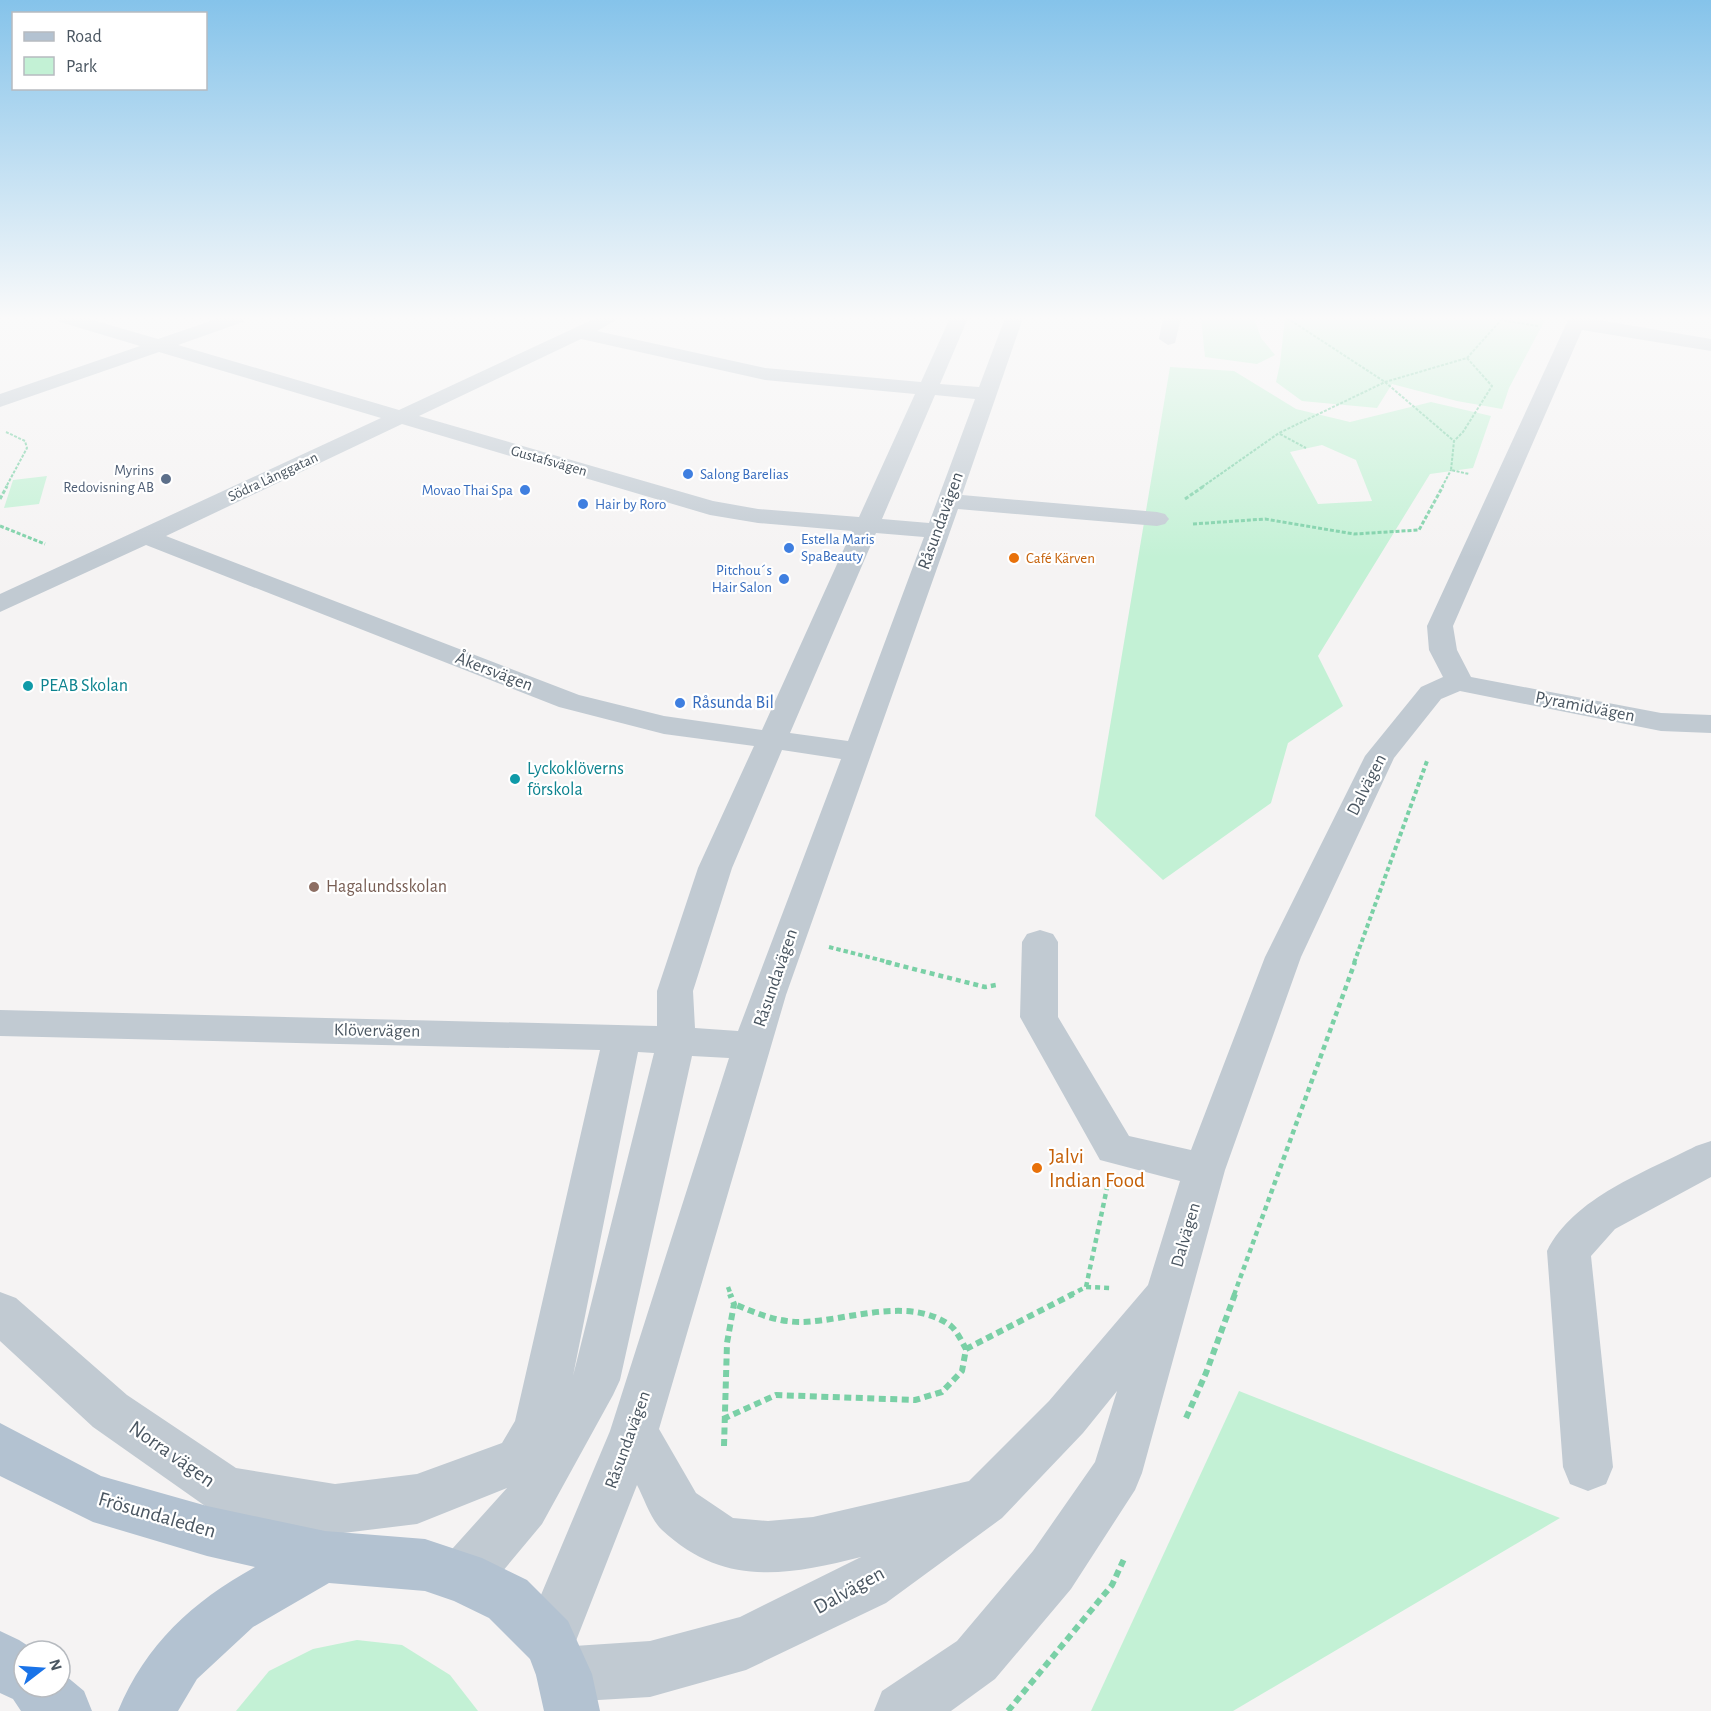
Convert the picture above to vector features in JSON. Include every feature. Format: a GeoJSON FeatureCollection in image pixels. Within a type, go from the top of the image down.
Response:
{"type":"FeatureCollection","features":[{"type":"Feature","properties":{"kind":"main road","name":"Frösundaleden"},"geometry":{"type":"LineString","coordinates":[[0,1446],[15,1458],[93,1498],[207,1531],[325,1557],[425,1565],[463,1577],[508,1599],[562,1675]]}},
{"type":"Feature","properties":{"kind":"main road"},"geometry":{"type":"LineString","coordinates":[[146,1711],[178,1660],[234,1608],[325,1557]]}},
{"type":"Feature","properties":{"kind":"main road"},"geometry":{"type":"LineString","coordinates":[[50,1699],[64,1711]]}},
{"type":"Feature","properties":{"kind":"street","name":"Gustafsvägen"},"geometry":{"type":"LineString","coordinates":[[335,398],[710,508],[758,516],[937,531]]}},
{"type":"Feature","properties":{"kind":"street","name":"Södra Långgatan"},"geometry":{"type":"LineString","coordinates":[[0,604],[441,398]]}},
{"type":"Feature","properties":{"kind":"street"},"geometry":{"type":"LineString","coordinates":[[463,1577],[524,1507],[596,1380],[676,1040],[675,991],[715,868],[923,398]]}},
{"type":"Feature","properties":{"kind":"street","name":"Råsundavägen"},"geometry":{"type":"LineString","coordinates":[[562,1675],[634,1431],[768,995],[859,752],[985,398]]}},
{"type":"Feature","properties":{"kind":"street"},"geometry":{"type":"LineString","coordinates":[[1460,683],[1443,650],[1440,626],[1541,398]]}},
{"type":"Feature","properties":{"kind":"street"},"geometry":{"type":"LineString","coordinates":[[948,501],[1157,519]]}},
{"type":"Feature","properties":{"kind":"street","name":"Åkersvägen"},"geometry":{"type":"LineString","coordinates":[[145,536],[569,702],[664,725],[859,752]]}},
{"type":"Feature","properties":{"kind":"street","name":"Pyramidvägen"},"geometry":{"type":"LineString","coordinates":[[1460,683],[1661,722],[1711,724]]}},
{"type":"Feature","properties":{"kind":"street","name":"Dalvägen"},"geometry":{"type":"LineString","coordinates":[[902,1711],[976,1660],[1052,1569],[1117,1473],[1204,1170],[1283,957],[1380,756],[1431,693],[1442,686],[1460,683]]}},
{"type":"Feature","properties":{"kind":"street"},"geometry":{"type":"LineString","coordinates":[[1040,942],[1039,1017],[1115,1149],[1204,1170]]}},
{"type":"Feature","properties":{"kind":"street","name":"Klövervägen"},"geometry":{"type":"LineString","coordinates":[[0,1023],[622,1036],[753,1046]]}},
{"type":"Feature","properties":{"kind":"street","name":"Norra vägen"},"geometry":{"type":"LineString","coordinates":[[0,1312],[110,1411],[226,1491],[335,1509],[417,1499],[519,1460],[538,1428],[622,1036]]}},
{"type":"Feature","properties":{"kind":"street"},"geometry":{"type":"LineString","coordinates":[[1588,1467],[1569,1251],[1600,1217],[1711,1157]]}},
{"type":"Feature","properties":{"kind":"street","name":"Dalvägen"},"geometry":{"type":"LineString","coordinates":[[562,1675],[650,1669],[746,1643],[867,1584],[984,1501],[1066,1417],[1171,1289]]}},
{"type":"Feature","properties":{"kind":"street"},"geometry":{"type":"LineString","coordinates":[[634,1431],[678,1511],[725,1543],[768,1547],[813,1543],[984,1501]]}},
{"type":"Feature","properties":{"kind":"path"},"geometry":{"type":"LineString","coordinates":[[1177,505],[1280,433],[1352,398]]}},
{"type":"Feature","properties":{"kind":"path"},"geometry":{"type":"LineString","coordinates":[[1404,398],[1454,441]]}},
{"type":"Feature","properties":{"kind":"path"},"geometry":{"type":"LineString","coordinates":[[1157,519],[1182,525],[1264,519],[1354,534],[1419,530],[1451,470],[1454,441],[1463,432],[1485,398]]}},
{"type":"Feature","properties":{"kind":"path"},"geometry":{"type":"LineString","coordinates":[[0,430],[18,436],[25,441],[27,448],[0,499]]}},
{"type":"Feature","properties":{"kind":"path"},"geometry":{"type":"LineString","coordinates":[[1280,433],[1306,448]]}},
{"type":"Feature","properties":{"kind":"path"},"geometry":{"type":"LineString","coordinates":[[1451,470],[1502,482]]}},
{"type":"Feature","properties":{"kind":"path"},"geometry":{"type":"LineString","coordinates":[[0,526],[56,548]]}},
{"type":"Feature","properties":{"kind":"path"},"geometry":{"type":"LineString","coordinates":[[1206,1373],[1431,751]]}},
{"type":"Feature","properties":{"kind":"path"},"geometry":{"type":"LineString","coordinates":[[825,946],[984,987]]}},
{"type":"Feature","properties":{"kind":"path"},"geometry":{"type":"LineString","coordinates":[[1086,1287],[1115,1149]]}},
{"type":"Feature","properties":{"kind":"path"},"geometry":{"type":"LineString","coordinates":[[966,1349],[1086,1287],[1171,1289]]}},
{"type":"Feature","properties":{"kind":"path"},"geometry":{"type":"LineString","coordinates":[[723,1419],[777,1395],[915,1400],[942,1392],[962,1371],[966,1349],[953,1327],[928,1314],[903,1311],[800,1322],[770,1319],[734,1304],[727,1343],[723,1419],[724,1446]]}},
{"type":"Feature","properties":{"kind":"green space"},"geometry":{"type":"Polygon","coordinates":[[[1165,398],[1278,398],[1296,409],[1350,422],[1431,402],[1491,416],[1473,468],[1430,474],[1318,656],[1343,706],[1288,743],[1271,803],[1163,880],[1095,816],[1165,398]],[[1322,445],[1290,452],[1318,504],[1372,501],[1356,460],[1322,445]]]}},
{"type":"Feature","properties":{"kind":"green space"},"geometry":{"type":"Polygon","coordinates":[[[1298,398],[1383,398],[1377,408],[1302,401],[1298,398]]]}},
{"type":"Feature","properties":{"kind":"green space"},"geometry":{"type":"Polygon","coordinates":[[[1445,398],[1506,398],[1502,409],[1445,398]]]}},
{"type":"Feature","properties":{"kind":"green space"},"geometry":{"type":"Polygon","coordinates":[[[47,476],[39,504],[4,508],[13,480],[47,476]]]}},
{"type":"Feature","properties":{"kind":"green space"},"geometry":{"type":"Polygon","coordinates":[[[1239,1391],[1560,1518],[1233,1711],[1091,1711],[1239,1391]]]}},
{"type":"Feature","properties":{"kind":"green space"},"geometry":{"type":"Polygon","coordinates":[[[357,1640],[402,1645],[450,1675],[478,1711],[236,1711],[269,1671],[313,1649],[357,1640]]]}},
{"type":"Feature","properties":{"kind":"place","name":"Salong Barelias"},"geometry":{"type":"Point","coordinates":[688,474]}},
{"type":"Feature","properties":{"kind":"place","name":"Myrins Redovisning AB"},"geometry":{"type":"Point","coordinates":[166,479]}},
{"type":"Feature","properties":{"kind":"place","name":"Movao Thai Spa"},"geometry":{"type":"Point","coordinates":[525,490]}},
{"type":"Feature","properties":{"kind":"place","name":"Hair by Roro"},"geometry":{"type":"Point","coordinates":[583,504]}},
{"type":"Feature","properties":{"kind":"place","name":"Estella Maris SpaBeauty"},"geometry":{"type":"Point","coordinates":[789,548]}},
{"type":"Feature","properties":{"kind":"place","name":"Café Kärven"},"geometry":{"type":"Point","coordinates":[1014,558]}},
{"type":"Feature","properties":{"kind":"place","name":"Pitchou´s Hair Salon"},"geometry":{"type":"Point","coordinates":[784,579]}},
{"type":"Feature","properties":{"kind":"place","name":"PEAB Skolan"},"geometry":{"type":"Point","coordinates":[28,686]}},
{"type":"Feature","properties":{"kind":"place","name":"Råsunda Bil"},"geometry":{"type":"Point","coordinates":[680,703]}},
{"type":"Feature","properties":{"kind":"place","name":"Lyckoklöverns förskola"},"geometry":{"type":"Point","coordinates":[515,779]}},
{"type":"Feature","properties":{"kind":"place","name":"Hagalundsskolan"},"geometry":{"type":"Point","coordinates":[314,887]}},
{"type":"Feature","properties":{"kind":"place","name":"Jalvi Indian Food"},"geometry":{"type":"Point","coordinates":[1037,1168]}}]}
